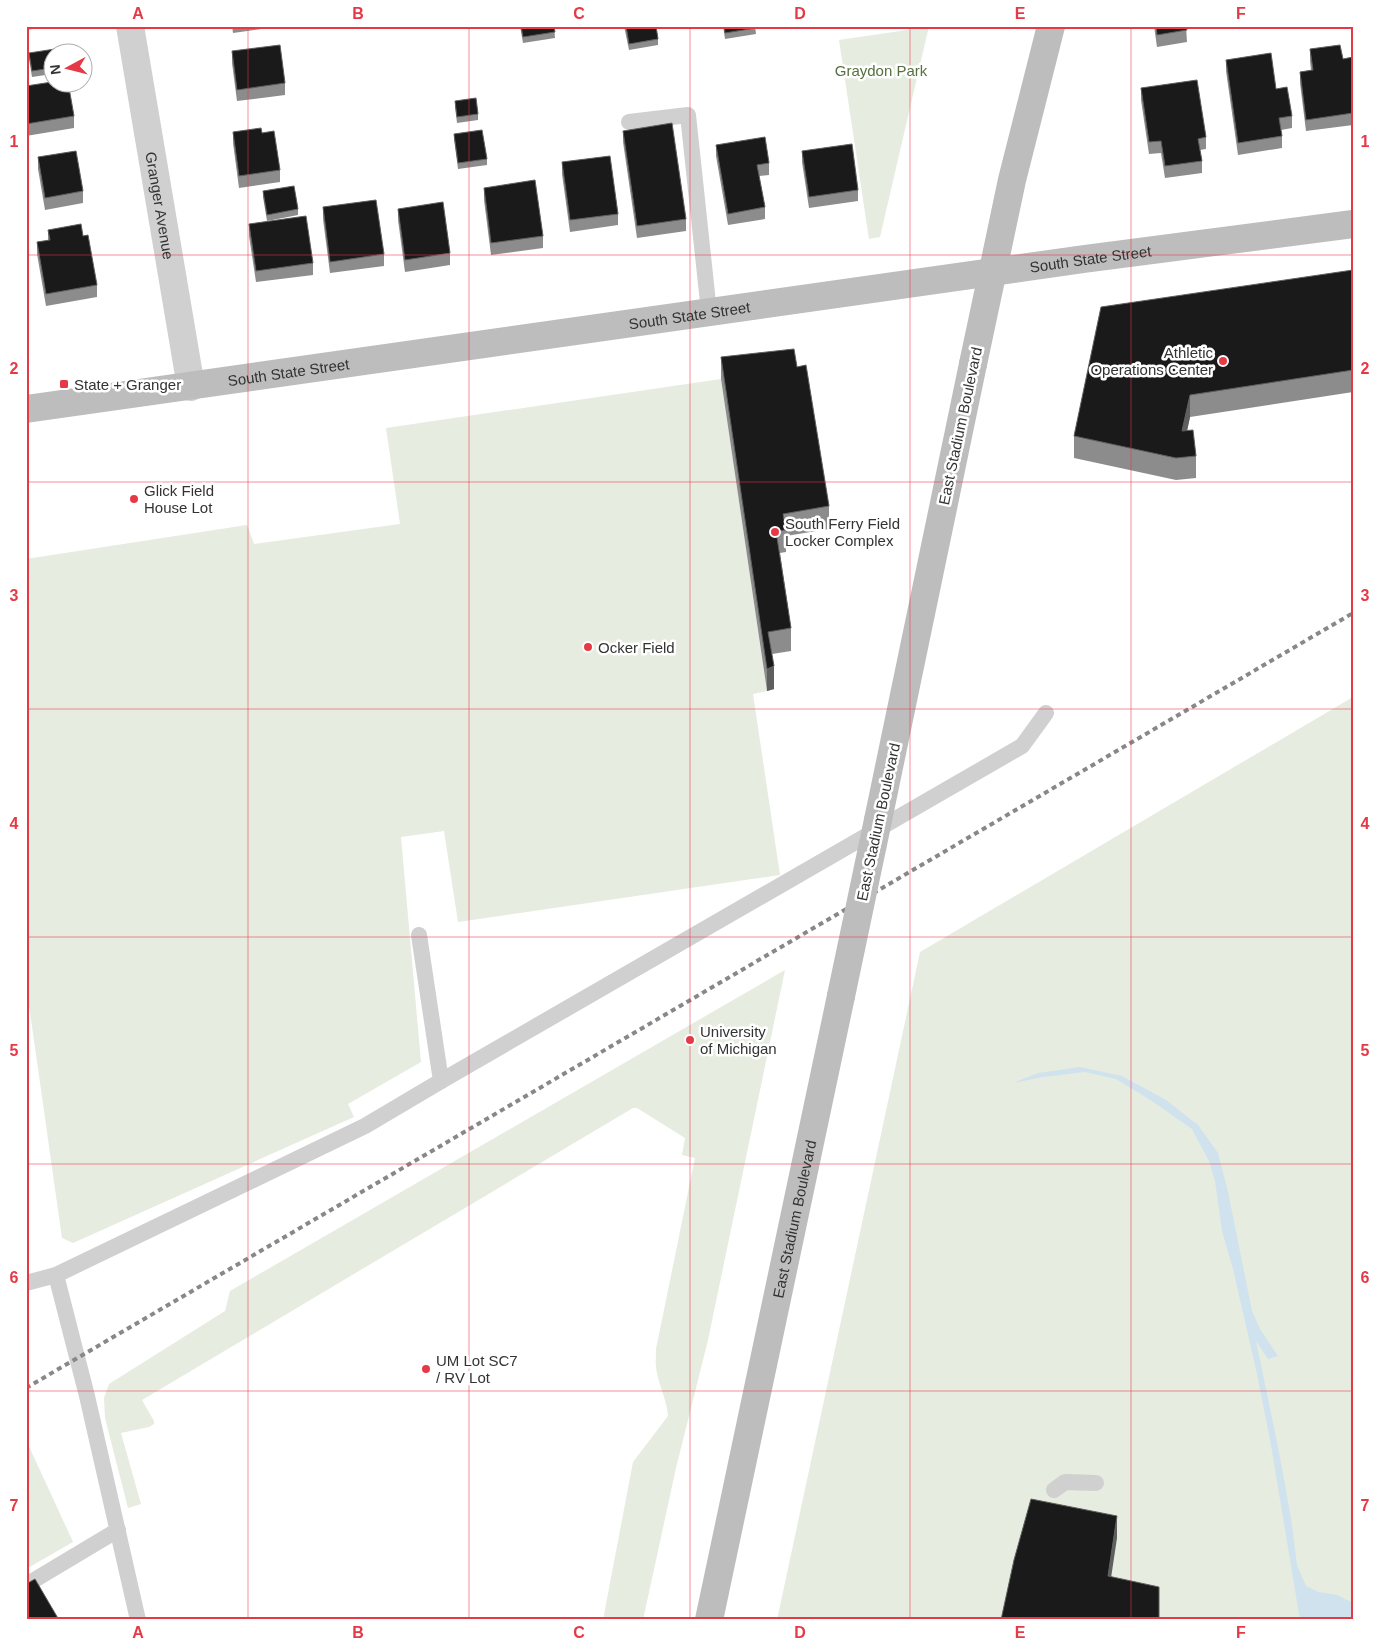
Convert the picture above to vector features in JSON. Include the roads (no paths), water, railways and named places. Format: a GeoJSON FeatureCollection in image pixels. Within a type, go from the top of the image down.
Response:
{"type":"FeatureCollection","features":[{"type":"Feature","properties":{"kind":"main road","name":"East Stadium Boulevard"},"geometry":{"type":"LineString","coordinates":[[709,1620],[1012,180],[1051,26]]}},
{"type":"Feature","properties":{"kind":"main road","name":"South State Street"},"geometry":{"type":"LineString","coordinates":[[26,409],[1074,260],[1353,224]]}},
{"type":"Feature","properties":{"kind":"street","name":"Granger Avenue"},"geometry":{"type":"LineString","coordinates":[[130,26],[191,386]]}},
{"type":"Feature","properties":{"kind":"lane"},"geometry":{"type":"LineString","coordinates":[[629,122],[688,115],[709,312]]}},
{"type":"Feature","properties":{"kind":"lane"},"geometry":{"type":"LineString","coordinates":[[26,1283],[56,1275],[365,1126],[441,1080],[1022,746],[1046,713]]}},
{"type":"Feature","properties":{"kind":"lane"},"geometry":{"type":"LineString","coordinates":[[419,935],[441,1080]]}},
{"type":"Feature","properties":{"kind":"lane"},"geometry":{"type":"LineString","coordinates":[[56,1275],[138,1620]]}},
{"type":"Feature","properties":{"kind":"lane"},"geometry":{"type":"LineString","coordinates":[[1054,1490],[1065,1482],[1096,1483]]}},
{"type":"Feature","properties":{"kind":"lane"},"geometry":{"type":"LineString","coordinates":[[26,1585],[118,1530]]}},
{"type":"Feature","properties":{"kind":"water"},"geometry":{"type":"Polygon","coordinates":[[[1080,1067],[1122,1076],[1166,1100],[1198,1125],[1218,1153],[1228,1192],[1252,1311],[1260,1329],[1278,1356],[1268,1359],[1256,1341],[1291,1518],[1297,1565],[1306,1586],[1318,1592],[1337,1595],[1353,1603],[1353,1620],[1300,1620],[1271,1445],[1257,1374],[1233,1269],[1222,1231],[1215,1181],[1209,1161],[1192,1129],[1116,1079],[1085,1072],[1013,1083],[1038,1073],[1080,1067]]]}},
{"type":"Feature","properties":{"kind":"railway"},"geometry":{"type":"LineString","coordinates":[[26,1388],[1353,613]]}},
{"type":"Feature","properties":{"kind":"place","name":"Athletic Operations Center"},"geometry":{"type":"Point","coordinates":[1223,361]}},
{"type":"Feature","properties":{"kind":"place","name":"State + Granger"},"geometry":{"type":"Point","coordinates":[64,384]}},
{"type":"Feature","properties":{"kind":"place","name":"Glick Field House Lot"},"geometry":{"type":"Point","coordinates":[134,499]}},
{"type":"Feature","properties":{"kind":"place","name":"South Ferry Field Locker Complex"},"geometry":{"type":"Point","coordinates":[775,532]}},
{"type":"Feature","properties":{"kind":"place","name":"Ocker Field"},"geometry":{"type":"Point","coordinates":[588,647]}},
{"type":"Feature","properties":{"kind":"place","name":"University of Michigan"},"geometry":{"type":"Point","coordinates":[690,1040]}},
{"type":"Feature","properties":{"kind":"place","name":"UM Lot SC7 / RV Lot"},"geometry":{"type":"Point","coordinates":[426,1369]}},
{"type":"Feature","properties":{"kind":"park label","name":"Graydon Park"},"geometry":{"type":"Point","coordinates":[881,70]}}]}
